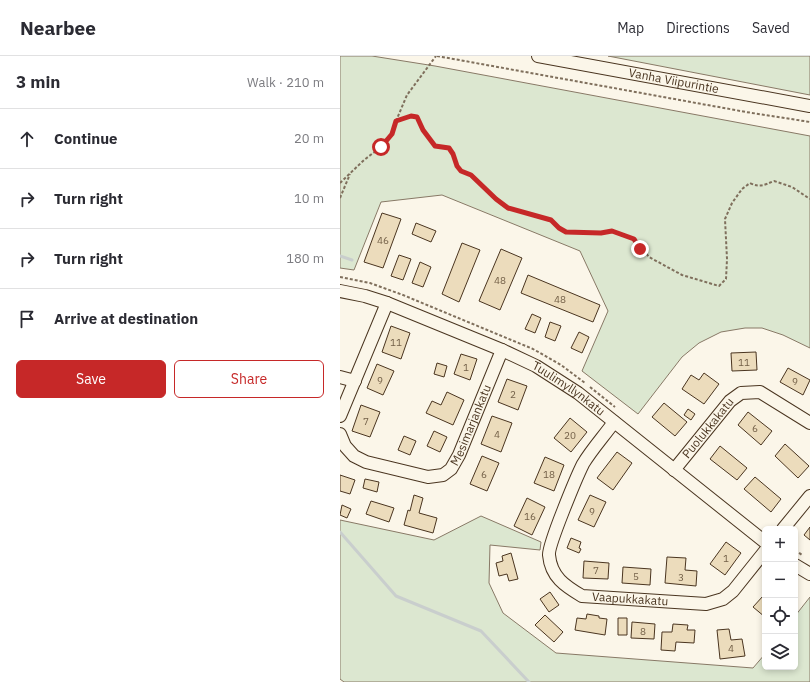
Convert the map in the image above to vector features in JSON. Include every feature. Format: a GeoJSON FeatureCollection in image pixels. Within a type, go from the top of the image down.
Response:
{"type":"FeatureCollection","features":[{"type":"Feature","properties":{"kind":"street","name":"Vanha Viipurintie"},"geometry":{"type":"LineString","coordinates":[[538,56],[810,106]]}},
{"type":"Feature","properties":{"kind":"street","name":"Tuulimyllynkatu"},"geometry":{"type":"LineString","coordinates":[[340,291],[365,296],[387,303],[502,350],[536,366],[557,379],[614,422],[762,540]]}},
{"type":"Feature","properties":{"kind":"street"},"geometry":{"type":"LineString","coordinates":[[340,416],[387,303]]}},
{"type":"Feature","properties":{"kind":"street","name":"Mesimarjankatu"},"geometry":{"type":"LineString","coordinates":[[340,434],[345,446],[354,456],[366,462],[428,477],[443,475],[451,469],[459,455],[502,350]]}},
{"type":"Feature","properties":{"kind":"street"},"geometry":{"type":"LineString","coordinates":[[340,377],[355,381]]}},
{"type":"Feature","properties":{"kind":"street","name":"Puolukkakatu"},"geometry":{"type":"LineString","coordinates":[[674,470],[730,401],[741,393],[760,392],[810,423]]}},
{"type":"Feature","properties":{"kind":"street","name":"Vaapukkakatu"},"geometry":{"type":"LineString","coordinates":[[614,422],[583,464],[556,530],[549,554],[554,573],[566,587],[582,596],[706,604],[723,599],[733,591],[762,555]]}},
{"type":"Feature","properties":{"kind":"street"},"geometry":{"type":"LineString","coordinates":[[785,526],[810,496]]}},
{"type":"Feature","properties":{"kind":"street"},"geometry":{"type":"LineString","coordinates":[[798,568],[810,574]]}},
{"type":"Feature","properties":{"kind":"path"},"geometry":{"type":"LineString","coordinates":[[340,183],[364,160],[381,147],[392,134],[407,95],[436,56],[746,112],[810,122]]}},
{"type":"Feature","properties":{"kind":"path"},"geometry":{"type":"LineString","coordinates":[[461,61],[462,56]]}},
{"type":"Feature","properties":{"kind":"path"},"geometry":{"type":"LineString","coordinates":[[396,121],[411,116],[417,117],[423,130],[435,146],[449,148],[453,154],[457,166],[461,171],[471,175],[496,199],[508,208],[551,220],[559,228],[566,232],[601,233],[612,231],[634,239],[649,258],[682,275],[719,286],[726,280],[727,259],[725,219],[732,203],[742,189],[750,183],[757,186],[765,185],[774,181],[792,187],[810,199]]}},
{"type":"Feature","properties":{"kind":"path"},"geometry":{"type":"LineString","coordinates":[[340,198],[351,173]]}},
{"type":"Feature","properties":{"kind":"green space"},"geometry":{"type":"Polygon","coordinates":[[[340,56],[372,56],[435,66],[810,136],[810,348],[783,335],[762,328],[745,328],[721,332],[699,343],[682,357],[638,414],[582,371],[608,311],[580,251],[442,195],[381,202],[354,270],[340,268],[340,56]]]}},
{"type":"Feature","properties":{"kind":"green space"},"geometry":{"type":"Polygon","coordinates":[[[608,56],[810,56],[810,95],[608,56]]]}},
{"type":"Feature","properties":{"kind":"green space"},"geometry":{"type":"Polygon","coordinates":[[[481,516],[541,542],[540,550],[490,545],[489,583],[503,613],[556,653],[753,668],[762,658],[762,670],[798,670],[798,612],[810,597],[810,682],[344,682],[340,679],[340,520],[434,540],[481,516]]]}},
{"type":"Feature","properties":{"kind":"building"},"geometry":{"type":"Polygon","coordinates":[[[382,213],[401,219],[383,268],[364,262],[382,213]]]}},
{"type":"Feature","properties":{"kind":"building"},"geometry":{"type":"Polygon","coordinates":[[[416,223],[436,231],[431,242],[412,234],[416,223]]]}},
{"type":"Feature","properties":{"kind":"building"},"geometry":{"type":"Polygon","coordinates":[[[462,243],[480,250],[459,302],[442,294],[462,243]]]}},
{"type":"Feature","properties":{"kind":"building"},"geometry":{"type":"Polygon","coordinates":[[[501,249],[522,258],[500,310],[479,301],[501,249]]]}},
{"type":"Feature","properties":{"kind":"building"},"geometry":{"type":"Polygon","coordinates":[[[399,255],[411,259],[403,280],[391,276],[399,255]]]}},
{"type":"Feature","properties":{"kind":"building"},"geometry":{"type":"Polygon","coordinates":[[[420,262],[431,267],[423,287],[412,283],[420,262]]]}},
{"type":"Feature","properties":{"kind":"building"},"geometry":{"type":"Polygon","coordinates":[[[528,275],[600,305],[593,322],[521,293],[528,275]]]}},
{"type":"Feature","properties":{"kind":"building"},"geometry":{"type":"Polygon","coordinates":[[[532,314],[541,318],[535,333],[525,329],[532,314]]]}},
{"type":"Feature","properties":{"kind":"building"},"geometry":{"type":"Polygon","coordinates":[[[550,322],[561,326],[555,341],[545,337],[550,322]]]}},
{"type":"Feature","properties":{"kind":"building"},"geometry":{"type":"Polygon","coordinates":[[[391,326],[410,333],[401,359],[382,352],[391,326]]]}},
{"type":"Feature","properties":{"kind":"building"},"geometry":{"type":"Polygon","coordinates":[[[579,332],[589,337],[582,353],[571,348],[579,332]]]}},
{"type":"Feature","properties":{"kind":"building"},"geometry":{"type":"Polygon","coordinates":[[[756,352],[757,370],[732,371],[731,353],[756,352]]]}},
{"type":"Feature","properties":{"kind":"building"},"geometry":{"type":"Polygon","coordinates":[[[461,354],[477,359],[470,380],[454,374],[461,354]]]}},
{"type":"Feature","properties":{"kind":"building"},"geometry":{"type":"Polygon","coordinates":[[[437,363],[447,366],[444,377],[434,374],[437,363]]]}},
{"type":"Feature","properties":{"kind":"building"},"geometry":{"type":"Polygon","coordinates":[[[377,364],[394,371],[383,395],[367,388],[377,364]]]}},
{"type":"Feature","properties":{"kind":"building"},"geometry":{"type":"Polygon","coordinates":[[[788,368],[810,380],[803,395],[780,382],[788,368]]]}},
{"type":"Feature","properties":{"kind":"building"},"geometry":{"type":"Polygon","coordinates":[[[704,373],[719,384],[704,404],[682,389],[691,375],[699,380],[704,373]]]}},
{"type":"Feature","properties":{"kind":"building"},"geometry":{"type":"Polygon","coordinates":[[[507,379],[527,386],[518,410],[498,402],[507,379]]]}},
{"type":"Feature","properties":{"kind":"building"},"geometry":{"type":"Polygon","coordinates":[[[447,392],[464,400],[453,425],[426,413],[432,401],[441,405],[447,392]]]}},
{"type":"Feature","properties":{"kind":"building"},"geometry":{"type":"Polygon","coordinates":[[[664,403],[687,422],[675,436],[652,417],[664,403]]]}},
{"type":"Feature","properties":{"kind":"building"},"geometry":{"type":"Polygon","coordinates":[[[361,405],[380,412],[370,437],[352,431],[361,405]]]}},
{"type":"Feature","properties":{"kind":"building"},"geometry":{"type":"Polygon","coordinates":[[[688,409],[695,414],[691,420],[684,415],[688,409]]]}},
{"type":"Feature","properties":{"kind":"building"},"geometry":{"type":"Polygon","coordinates":[[[748,412],[772,431],[761,445],[738,425],[748,412]]]}},
{"type":"Feature","properties":{"kind":"building"},"geometry":{"type":"Polygon","coordinates":[[[492,416],[512,423],[501,452],[481,444],[492,416]]]}},
{"type":"Feature","properties":{"kind":"building"},"geometry":{"type":"Polygon","coordinates":[[[570,418],[587,432],[571,452],[554,438],[570,418]]]}},
{"type":"Feature","properties":{"kind":"building"},"geometry":{"type":"Polygon","coordinates":[[[434,431],[447,437],[440,452],[427,446],[434,431]]]}},
{"type":"Feature","properties":{"kind":"building"},"geometry":{"type":"Polygon","coordinates":[[[404,436],[416,441],[410,455],[398,450],[404,436]]]}},
{"type":"Feature","properties":{"kind":"building"},"geometry":{"type":"Polygon","coordinates":[[[785,444],[809,466],[798,478],[775,456],[785,444]]]}},
{"type":"Feature","properties":{"kind":"building"},"geometry":{"type":"Polygon","coordinates":[[[720,446],[747,468],[737,480],[710,459],[720,446]]]}},
{"type":"Feature","properties":{"kind":"building"},"geometry":{"type":"Polygon","coordinates":[[[617,452],[632,463],[613,490],[597,478],[617,452]]]}},
{"type":"Feature","properties":{"kind":"building"},"geometry":{"type":"Polygon","coordinates":[[[482,456],[499,463],[487,491],[470,484],[482,456]]]}},
{"type":"Feature","properties":{"kind":"building"},"geometry":{"type":"Polygon","coordinates":[[[545,457],[564,465],[554,491],[534,483],[545,457]]]}},
{"type":"Feature","properties":{"kind":"building"},"geometry":{"type":"Polygon","coordinates":[[[340,475],[355,480],[350,494],[340,491],[340,475]]]}},
{"type":"Feature","properties":{"kind":"building"},"geometry":{"type":"Polygon","coordinates":[[[755,477],[781,499],[771,512],[744,489],[755,477]]]}},
{"type":"Feature","properties":{"kind":"building"},"geometry":{"type":"Polygon","coordinates":[[[365,479],[379,482],[377,492],[363,488],[365,479]]]}},
{"type":"Feature","properties":{"kind":"building"},"geometry":{"type":"Polygon","coordinates":[[[414,495],[423,498],[419,513],[437,518],[433,533],[404,525],[408,510],[410,511],[414,495]]]}},
{"type":"Feature","properties":{"kind":"building"},"geometry":{"type":"Polygon","coordinates":[[[590,495],[606,502],[594,527],[578,520],[590,495]]]}},
{"type":"Feature","properties":{"kind":"building"},"geometry":{"type":"Polygon","coordinates":[[[527,498],[545,507],[532,535],[514,526],[527,498]]]}},
{"type":"Feature","properties":{"kind":"building"},"geometry":{"type":"Polygon","coordinates":[[[371,501],[394,508],[389,522],[366,514],[371,501]]]}},
{"type":"Feature","properties":{"kind":"building"},"geometry":{"type":"Polygon","coordinates":[[[342,505],[351,509],[347,518],[340,515],[342,505]]]}},
{"type":"Feature","properties":{"kind":"building"},"geometry":{"type":"Polygon","coordinates":[[[810,527],[810,540],[804,535],[810,527]]]}},
{"type":"Feature","properties":{"kind":"building"},"geometry":{"type":"Polygon","coordinates":[[[571,538],[581,542],[579,548],[581,549],[579,553],[567,548],[571,538]]]}},
{"type":"Feature","properties":{"kind":"building"},"geometry":{"type":"Polygon","coordinates":[[[726,542],[741,553],[725,575],[710,564],[726,542]]]}},
{"type":"Feature","properties":{"kind":"building"},"geometry":{"type":"Polygon","coordinates":[[[511,553],[518,579],[509,581],[507,574],[499,576],[496,563],[503,561],[502,556],[511,553]]]}},
{"type":"Feature","properties":{"kind":"building"},"geometry":{"type":"Polygon","coordinates":[[[667,557],[686,558],[685,570],[697,571],[696,586],[665,583],[667,557]]]}},
{"type":"Feature","properties":{"kind":"building"},"geometry":{"type":"Polygon","coordinates":[[[584,561],[609,563],[608,579],[583,578],[584,561]]]}},
{"type":"Feature","properties":{"kind":"building"},"geometry":{"type":"Polygon","coordinates":[[[623,567],[651,569],[650,585],[622,583],[623,567]]]}},
{"type":"Feature","properties":{"kind":"building"},"geometry":{"type":"Polygon","coordinates":[[[550,592],[559,605],[549,612],[540,599],[550,592]]]}},
{"type":"Feature","properties":{"kind":"building"},"geometry":{"type":"Polygon","coordinates":[[[762,597],[762,614],[753,607],[762,597]]]}},
{"type":"Feature","properties":{"kind":"building"},"geometry":{"type":"Polygon","coordinates":[[[587,614],[607,619],[605,635],[575,630],[577,618],[586,619],[587,614]]]}},
{"type":"Feature","properties":{"kind":"building"},"geometry":{"type":"Polygon","coordinates":[[[545,615],[563,632],[554,642],[535,625],[545,615]]]}},
{"type":"Feature","properties":{"kind":"building"},"geometry":{"type":"Polygon","coordinates":[[[618,618],[627,618],[627,635],[618,635],[618,618]]]}},
{"type":"Feature","properties":{"kind":"building"},"geometry":{"type":"Polygon","coordinates":[[[632,622],[655,624],[654,639],[631,638],[632,622]]]}},
{"type":"Feature","properties":{"kind":"building"},"geometry":{"type":"Polygon","coordinates":[[[673,624],[688,625],[687,630],[695,630],[694,643],[676,642],[675,651],[661,650],[662,632],[672,632],[673,624]]]}},
{"type":"Feature","properties":{"kind":"building"},"geometry":{"type":"Polygon","coordinates":[[[729,629],[731,640],[742,639],[745,656],[720,659],[717,630],[729,629]]]}},
{"type":"Feature","properties":{"kind":"waterway"},"geometry":{"type":"LineString","coordinates":[[340,256],[352,260]]}},
{"type":"Feature","properties":{"kind":"waterway"},"geometry":{"type":"LineString","coordinates":[[340,532],[396,596],[481,631],[529,682]]}},
{"type":"Feature","properties":{"kind":"route"},"geometry":{"type":"LineString","coordinates":[[381,147],[392,134],[396,121],[411,116],[417,117],[419,124],[435,146],[449,148],[453,154],[457,166],[461,171],[471,175],[496,199],[508,208],[551,220],[559,228],[566,232],[601,233],[612,231],[634,239],[640,249]]}}]}
